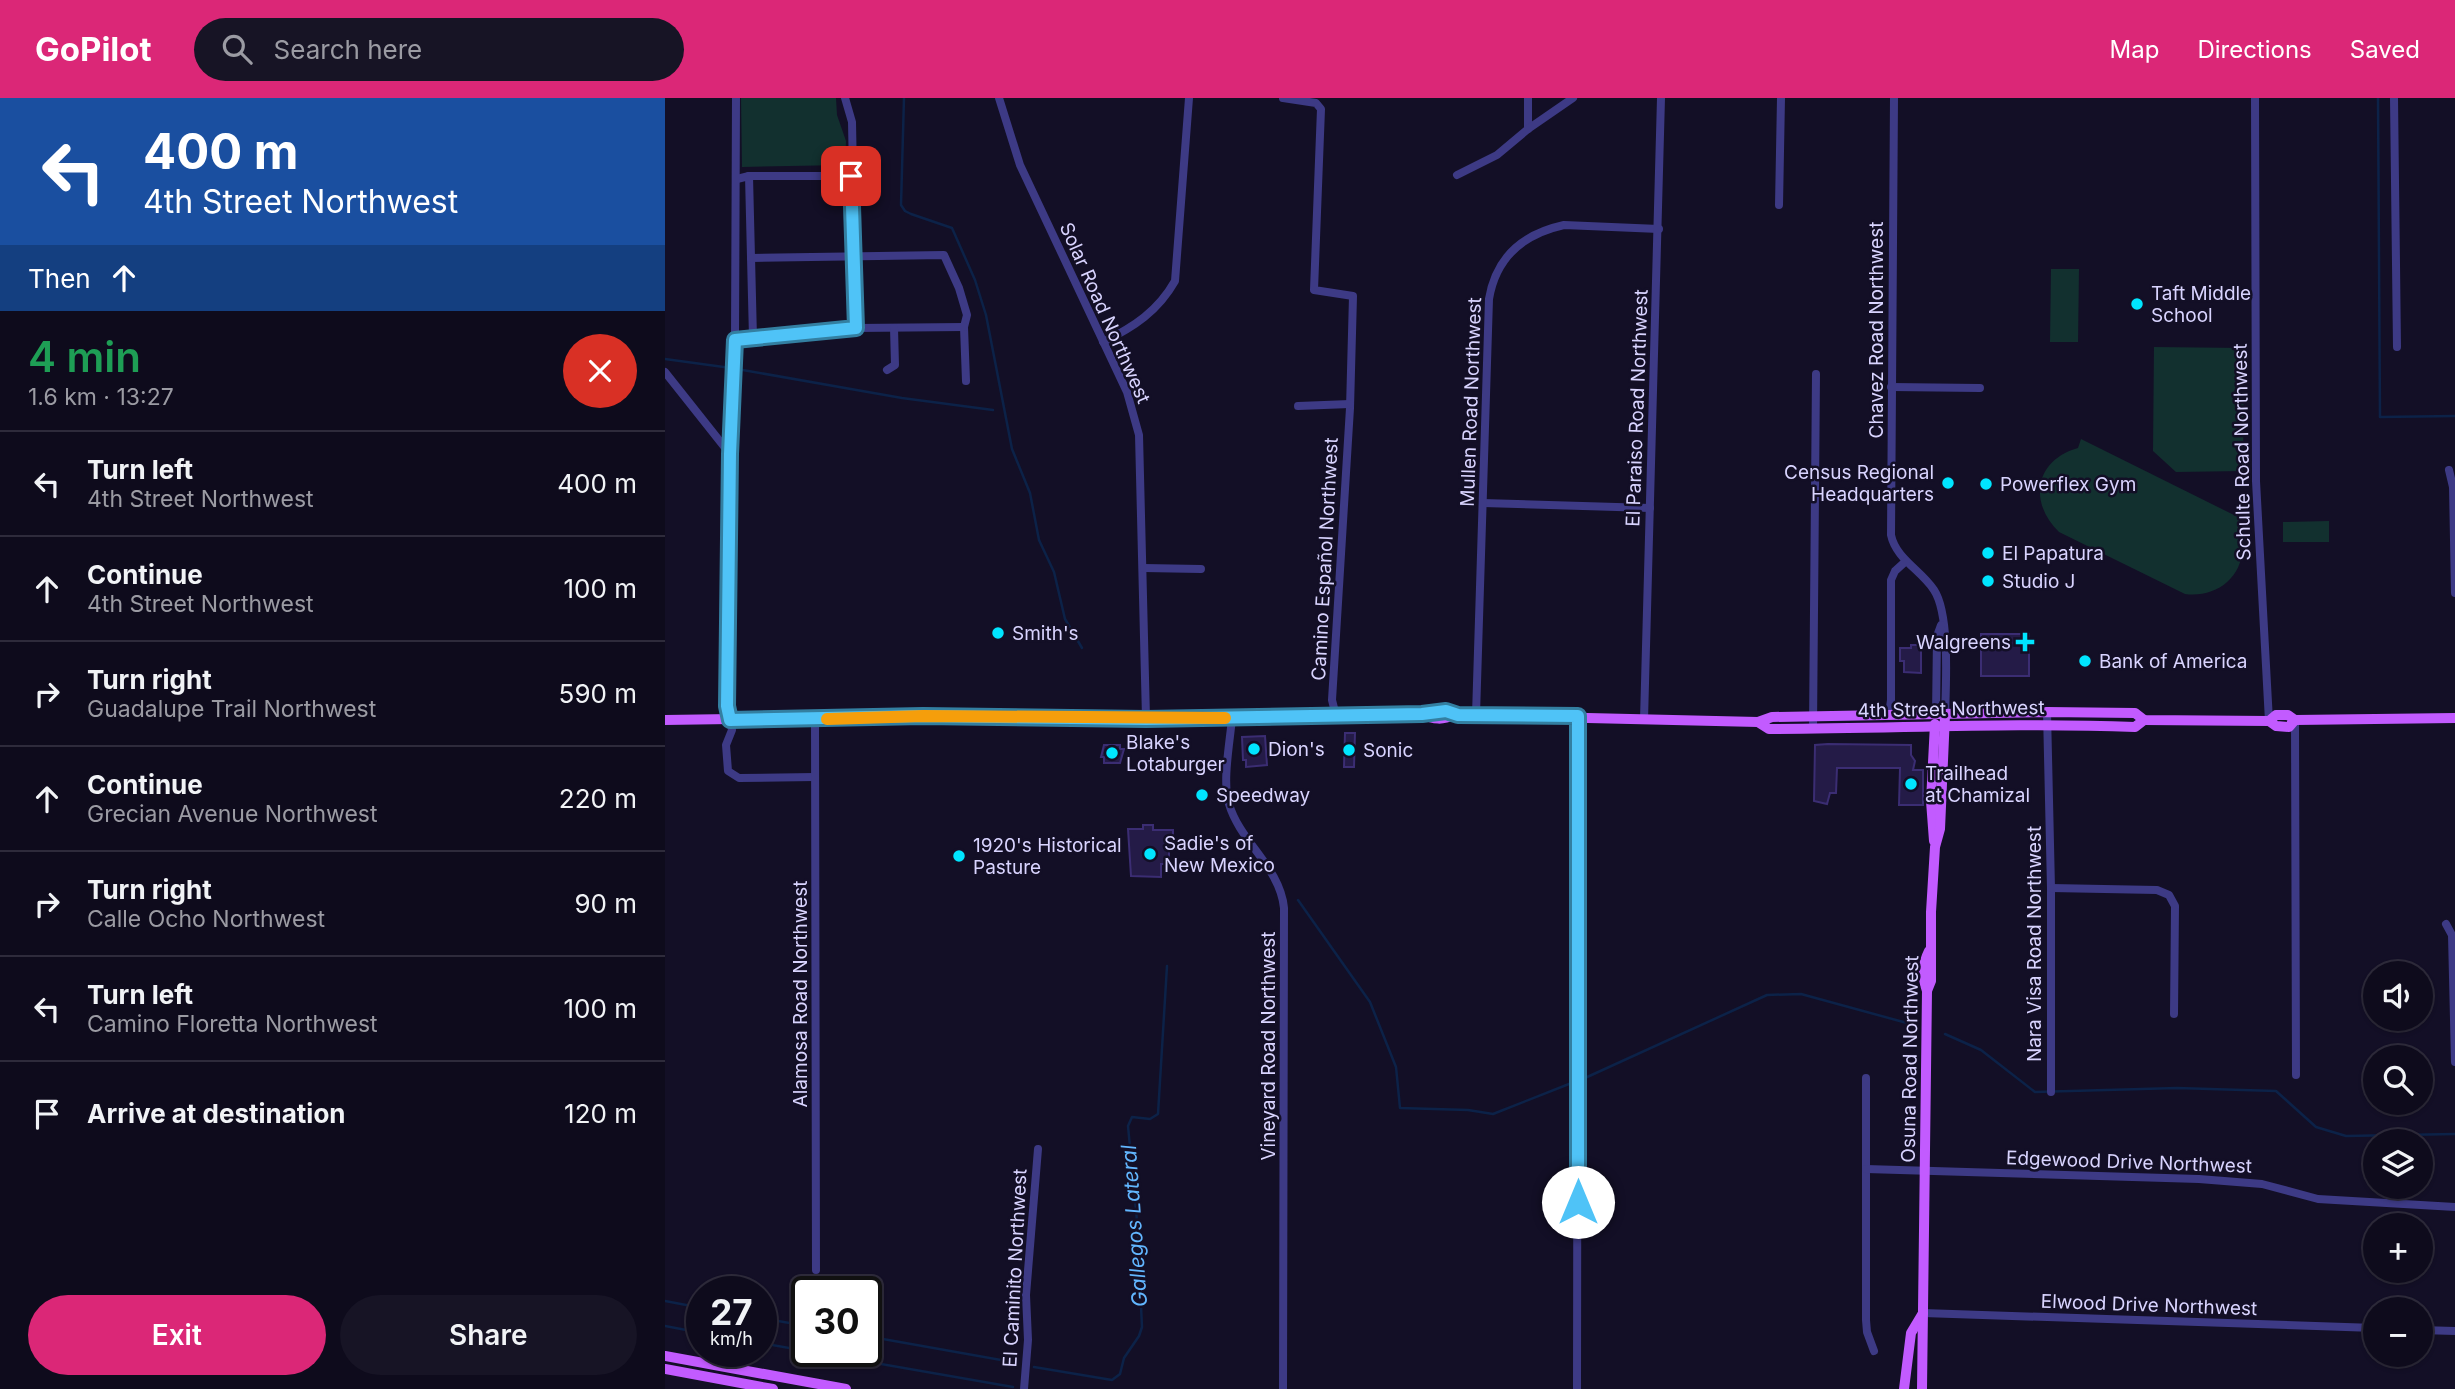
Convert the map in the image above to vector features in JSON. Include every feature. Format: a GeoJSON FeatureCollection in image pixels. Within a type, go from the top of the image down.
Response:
{"type":"FeatureCollection","features":[{"type":"Feature","properties":{"kind":"main road","name":"4th Street Northwest"},"geometry":{"type":"LineString","coordinates":[[1336,716],[1446,711],[1454,715],[1758,722],[1772,716],[1883,715],[1939,721],[2135,727],[2144,720]]}},
{"type":"Feature","properties":{"kind":"main road","name":"4th Street Northwest"},"geometry":{"type":"LineString","coordinates":[[1758,722],[1769,729],[1843,729],[2047,712],[2134,713],[2144,720],[2269,720],[2276,715],[2287,715],[2295,720],[2455,718]]}},
{"type":"Feature","properties":{"kind":"main road"},"geometry":{"type":"LineString","coordinates":[[665,720],[923,716],[1146,719],[1336,716]]}},
{"type":"Feature","properties":{"kind":"main road","name":"Osuna Road Northwest"},"geometry":{"type":"LineString","coordinates":[[1922,1389],[1925,1336],[1923,1313],[1927,991],[1923,979],[1923,962],[1929,950],[1935,847],[1931,801],[1939,721]]}},
{"type":"Feature","properties":{"kind":"main road","name":"Osuna Road Northwest"},"geometry":{"type":"LineString","coordinates":[[1904,1389],[1910,1333],[1923,1313]]}},
{"type":"Feature","properties":{"kind":"main road"},"geometry":{"type":"LineString","coordinates":[[665,1356],[846,1389]]}},
{"type":"Feature","properties":{"kind":"main road"},"geometry":{"type":"LineString","coordinates":[[665,1369],[773,1389]]}},
{"type":"Feature","properties":{"kind":"street"},"geometry":{"type":"LineString","coordinates":[[736,98],[735,340],[730,454],[727,706],[732,730],[726,745],[726,768],[730,775],[739,779],[815,778]]}},
{"type":"Feature","properties":{"kind":"street"},"geometry":{"type":"LineString","coordinates":[[845,98],[852,122],[852,256],[856,328]]}},
{"type":"Feature","properties":{"kind":"street","name":"Solar Road Northwest"},"geometry":{"type":"LineString","coordinates":[[999,98],[1020,165],[1127,392],[1139,435],[1146,719]]}},
{"type":"Feature","properties":{"kind":"street"},"geometry":{"type":"LineString","coordinates":[[1103,342],[1131,328],[1164,302],[1175,281],[1189,98]]}},
{"type":"Feature","properties":{"kind":"street","name":"Camino Español Northwest"},"geometry":{"type":"LineString","coordinates":[[1283,98],[1316,103],[1321,109],[1314,290],[1353,296],[1350,404],[1332,700],[1336,716]]}},
{"type":"Feature","properties":{"kind":"street"},"geometry":{"type":"LineString","coordinates":[[1528,98],[1528,129]]}},
{"type":"Feature","properties":{"kind":"street"},"geometry":{"type":"LineString","coordinates":[[1457,174],[1497,155],[1528,129],[1573,98]]}},
{"type":"Feature","properties":{"kind":"street","name":"El Paraiso Road Northwest"},"geometry":{"type":"LineString","coordinates":[[1644,720],[1661,98]]}},
{"type":"Feature","properties":{"kind":"street"},"geometry":{"type":"LineString","coordinates":[[1779,205],[1780,98]]}},
{"type":"Feature","properties":{"kind":"street","name":"Chavez Road Northwest"},"geometry":{"type":"LineString","coordinates":[[1894,98],[1891,535],[1893,544],[1906,561]]}},
{"type":"Feature","properties":{"kind":"street","name":"Schulte Road Northwest"},"geometry":{"type":"LineString","coordinates":[[2255,98],[2256,481],[2269,720]]}},
{"type":"Feature","properties":{"kind":"street"},"geometry":{"type":"LineString","coordinates":[[2394,98],[2397,347]]}},
{"type":"Feature","properties":{"kind":"street"},"geometry":{"type":"LineString","coordinates":[[737,179],[749,176],[851,176]]}},
{"type":"Feature","properties":{"kind":"street"},"geometry":{"type":"LineString","coordinates":[[749,176],[753,338]]}},
{"type":"Feature","properties":{"kind":"street","name":"Mullen Road Northwest"},"geometry":{"type":"LineString","coordinates":[[1476,715],[1489,299],[1492,280],[1500,265],[1523,240],[1563,225],[1658,229]]}},
{"type":"Feature","properties":{"kind":"street"},"geometry":{"type":"LineString","coordinates":[[751,258],[944,255],[959,288],[967,315],[964,327],[966,380]]}},
{"type":"Feature","properties":{"kind":"street"},"geometry":{"type":"LineString","coordinates":[[735,340],[856,328],[964,327]]}},
{"type":"Feature","properties":{"kind":"street"},"geometry":{"type":"LineString","coordinates":[[887,370],[895,365],[894,328]]}},
{"type":"Feature","properties":{"kind":"street"},"geometry":{"type":"LineString","coordinates":[[665,372],[730,454]]}},
{"type":"Feature","properties":{"kind":"street"},"geometry":{"type":"LineString","coordinates":[[1814,729],[1816,374]]}},
{"type":"Feature","properties":{"kind":"street"},"geometry":{"type":"LineString","coordinates":[[1891,387],[1980,388]]}},
{"type":"Feature","properties":{"kind":"street"},"geometry":{"type":"LineString","coordinates":[[1298,405],[1350,404]]}},
{"type":"Feature","properties":{"kind":"street"},"geometry":{"type":"LineString","coordinates":[[2449,470],[2453,487],[2455,593]]}},
{"type":"Feature","properties":{"kind":"street"},"geometry":{"type":"LineString","coordinates":[[1483,503],[1650,508]]}},
{"type":"Feature","properties":{"kind":"street"},"geometry":{"type":"LineString","coordinates":[[1883,715],[1889,708],[1891,691],[1890,586],[1892,575],[1906,561]]}},
{"type":"Feature","properties":{"kind":"street","name":"Osuna Road Northwest"},"geometry":{"type":"LineString","coordinates":[[1906,561],[1936,593],[1942,622],[1945,637],[1939,721]]}},
{"type":"Feature","properties":{"kind":"street"},"geometry":{"type":"LineString","coordinates":[[1144,568],[1201,569]]}},
{"type":"Feature","properties":{"kind":"street","name":"Nara Visa Road Northwest"},"geometry":{"type":"LineString","coordinates":[[2047,712],[2051,888],[2051,1092]]}},
{"type":"Feature","properties":{"kind":"street"},"geometry":{"type":"LineString","coordinates":[[1577,1389],[1578,716]]}},
{"type":"Feature","properties":{"kind":"street","name":"Vineyard Road Northwest"},"geometry":{"type":"LineString","coordinates":[[1232,718],[1228,802],[1233,815],[1279,884],[1284,908],[1283,1389]]}},
{"type":"Feature","properties":{"kind":"street","name":"Alamosa Road Northwest"},"geometry":{"type":"LineString","coordinates":[[815,719],[816,1270]]}},
{"type":"Feature","properties":{"kind":"street"},"geometry":{"type":"LineString","coordinates":[[2295,720],[2296,1075]]}},
{"type":"Feature","properties":{"kind":"street"},"geometry":{"type":"LineString","coordinates":[[2051,888],[2157,890],[2169,895],[2175,906],[2174,1014]]}},
{"type":"Feature","properties":{"kind":"street"},"geometry":{"type":"LineString","coordinates":[[2446,924],[2452,934],[2455,1062]]}},
{"type":"Feature","properties":{"kind":"street"},"geometry":{"type":"LineString","coordinates":[[1866,1078],[1867,1332],[1874,1351]]}},
{"type":"Feature","properties":{"kind":"street","name":"El Caminito Northwest"},"geometry":{"type":"LineString","coordinates":[[1024,1389],[1028,1340],[1026,1295],[1038,1149]]}},
{"type":"Feature","properties":{"kind":"street","name":"Edgewood Drive Northwest"},"geometry":{"type":"LineString","coordinates":[[1866,1169],[2199,1179],[2262,1184],[2318,1199],[2455,1207]]}},
{"type":"Feature","properties":{"kind":"street","name":"Elwood Drive Northwest"},"geometry":{"type":"LineString","coordinates":[[1923,1313],[2363,1328]]}},
{"type":"Feature","properties":{"kind":"street"},"geometry":{"type":"LineString","coordinates":[[2433,1330],[2455,1331]]}},
{"type":"Feature","properties":{"kind":"green space"},"geometry":{"type":"Polygon","coordinates":[[[741,98],[836,98],[837,115],[846,141],[845,165],[742,167],[741,98]]]}},
{"type":"Feature","properties":{"kind":"green space"},"geometry":{"type":"Polygon","coordinates":[[[2051,269],[2079,269],[2078,342],[2050,342],[2051,269]]]}},
{"type":"Feature","properties":{"kind":"green space"},"geometry":{"type":"Polygon","coordinates":[[[2154,347],[2244,348],[2243,471],[2176,472],[2153,451],[2154,347]]]}},
{"type":"Feature","properties":{"kind":"green space"},"geometry":{"type":"Polygon","coordinates":[[[2081,439],[2240,518],[2238,525],[2242,545],[2241,557],[2233,576],[2217,589],[2207,593],[2185,594],[2059,532],[2043,508],[2041,483],[2053,462],[2078,448],[2081,439]]]}},
{"type":"Feature","properties":{"kind":"green space"},"geometry":{"type":"Polygon","coordinates":[[[2329,521],[2329,542],[2283,542],[2283,522],[2329,521]]]}},
{"type":"Feature","properties":{"kind":"building","name":"Walgreens"},"geometry":{"type":"Polygon","coordinates":[[[1981,634],[2029,634],[2029,676],[1981,676],[1981,634]]]}},
{"type":"Feature","properties":{"kind":"building"},"geometry":{"type":"Polygon","coordinates":[[[1911,645],[1921,645],[1921,673],[1904,672],[1904,661],[1900,661],[1900,648],[1911,648],[1911,645]]]}},
{"type":"Feature","properties":{"kind":"building","name":"Sonic"},"geometry":{"type":"Polygon","coordinates":[[[1345,733],[1355,733],[1354,767],[1344,767],[1345,733]]]}},
{"type":"Feature","properties":{"kind":"building","name":"Dion's"},"geometry":{"type":"Polygon","coordinates":[[[1265,736],[1267,765],[1246,767],[1242,737],[1265,736]]]}},
{"type":"Feature","properties":{"kind":"building","name":"Blake's Lotaburger"},"geometry":{"type":"Polygon","coordinates":[[[1104,745],[1120,745],[1120,749],[1124,749],[1120,763],[1104,763],[1104,757],[1101,757],[1104,745]]]}},
{"type":"Feature","properties":{"kind":"building","name":"Trailhead at Chamizal"},"geometry":{"type":"Polygon","coordinates":[[[1815,745],[1911,745],[1911,755],[1915,761],[1913,770],[1923,770],[1923,805],[1899,805],[1900,768],[1837,768],[1836,793],[1830,793],[1827,804],[1814,801],[1815,745]]]}},
{"type":"Feature","properties":{"kind":"building","name":"Sadie's of New Mexico"},"geometry":{"type":"Polygon","coordinates":[[[1143,825],[1153,825],[1153,830],[1173,830],[1173,849],[1169,849],[1169,864],[1161,864],[1161,877],[1131,876],[1128,829],[1143,829],[1143,825]]]}},
{"type":"Feature","properties":{"kind":"waterway"},"geometry":{"type":"LineString","coordinates":[[904,98],[901,205],[911,214],[952,228],[975,280],[986,315],[1012,449],[1030,493],[1039,540],[1054,572],[1065,619],[1082,648]]}},
{"type":"Feature","properties":{"kind":"waterway"},"geometry":{"type":"LineString","coordinates":[[2378,98],[2380,417],[2455,416]]}},
{"type":"Feature","properties":{"kind":"waterway"},"geometry":{"type":"LineString","coordinates":[[665,359],[731,368]]}},
{"type":"Feature","properties":{"kind":"waterway"},"geometry":{"type":"LineString","coordinates":[[737,369],[902,398],[993,410]]}},
{"type":"Feature","properties":{"kind":"waterway"},"geometry":{"type":"LineString","coordinates":[[1298,900],[1370,1002],[1396,1067],[1400,1108],[1468,1110],[1493,1114],[1569,1084]]}},
{"type":"Feature","properties":{"kind":"waterway","name":"Gallegos Lateral"},"geometry":{"type":"LineString","coordinates":[[1034,1367],[1112,1380],[1120,1374],[1124,1358],[1142,1327],[1137,1221],[1128,1126],[1132,1117],[1150,1119],[1158,1114],[1167,966]]}},
{"type":"Feature","properties":{"kind":"waterway"},"geometry":{"type":"LineString","coordinates":[[1585,1078],[1767,995],[1801,994],[1907,1023]]}},
{"type":"Feature","properties":{"kind":"waterway"},"geometry":{"type":"LineString","coordinates":[[1945,1034],[1981,1050],[2035,1092],[2177,1088],[2276,1091],[2316,1127],[2346,1136],[2455,1134]]}},
{"type":"Feature","properties":{"kind":"waterway","name":"Gallegos Lateral"},"geometry":{"type":"LineString","coordinates":[[665,1301],[686,1305]]}},
{"type":"Feature","properties":{"kind":"waterway","name":"Gallegos Lateral"},"geometry":{"type":"LineString","coordinates":[[777,1321],[791,1323]]}},
{"type":"Feature","properties":{"kind":"waterway"},"geometry":{"type":"LineString","coordinates":[[665,1326],[686,1330]]}},
{"type":"Feature","properties":{"kind":"waterway","name":"Gallegos Lateral"},"geometry":{"type":"LineString","coordinates":[[882,1339],[1018,1363]]}},
{"type":"Feature","properties":{"kind":"waterway"},"geometry":{"type":"LineString","coordinates":[[777,1346],[1013,1387]]}},
{"type":"Feature","properties":{"kind":"slow traffic"},"geometry":{"type":"LineString","coordinates":[[827,719],[923,716],[1225,718]]}},
{"type":"Feature","properties":{"kind":"place","name":"Taft Middle School"},"geometry":{"type":"Point","coordinates":[2137,304]}},
{"type":"Feature","properties":{"kind":"place","name":"Census Regional Headquarters"},"geometry":{"type":"Point","coordinates":[1948,483]}},
{"type":"Feature","properties":{"kind":"place","name":"Powerflex Gym"},"geometry":{"type":"Point","coordinates":[1986,484]}},
{"type":"Feature","properties":{"kind":"place","name":"El Papatura"},"geometry":{"type":"Point","coordinates":[1988,553]}},
{"type":"Feature","properties":{"kind":"place","name":"Studio J"},"geometry":{"type":"Point","coordinates":[1988,581]}},
{"type":"Feature","properties":{"kind":"place","name":"Smith's"},"geometry":{"type":"Point","coordinates":[998,633]}},
{"type":"Feature","properties":{"kind":"place","name":"Walgreens"},"geometry":{"type":"Point","coordinates":[2025,642]}},
{"type":"Feature","properties":{"kind":"place","name":"Bank of America"},"geometry":{"type":"Point","coordinates":[2085,661]}},
{"type":"Feature","properties":{"kind":"place","name":"Dion's"},"geometry":{"type":"Point","coordinates":[1254,749]}},
{"type":"Feature","properties":{"kind":"place","name":"Sonic"},"geometry":{"type":"Point","coordinates":[1349,750]}},
{"type":"Feature","properties":{"kind":"place","name":"Blake's Lotaburger"},"geometry":{"type":"Point","coordinates":[1112,753]}},
{"type":"Feature","properties":{"kind":"place","name":"Trailhead at Chamizal"},"geometry":{"type":"Point","coordinates":[1911,784]}},
{"type":"Feature","properties":{"kind":"place","name":"Speedway"},"geometry":{"type":"Point","coordinates":[1202,795]}},
{"type":"Feature","properties":{"kind":"place","name":"Sadie's of New Mexico"},"geometry":{"type":"Point","coordinates":[1150,854]}},
{"type":"Feature","properties":{"kind":"place","name":"1920's Historical Pasture"},"geometry":{"type":"Point","coordinates":[959,856]}},
{"type":"Feature","properties":{"kind":"route"},"geometry":{"type":"LineString","coordinates":[[851,176],[856,328],[735,340],[730,454],[727,706],[730,720],[923,716],[1232,718],[1422,714],[1446,711],[1454,715],[1578,716],[1578,1202]]}}]}
